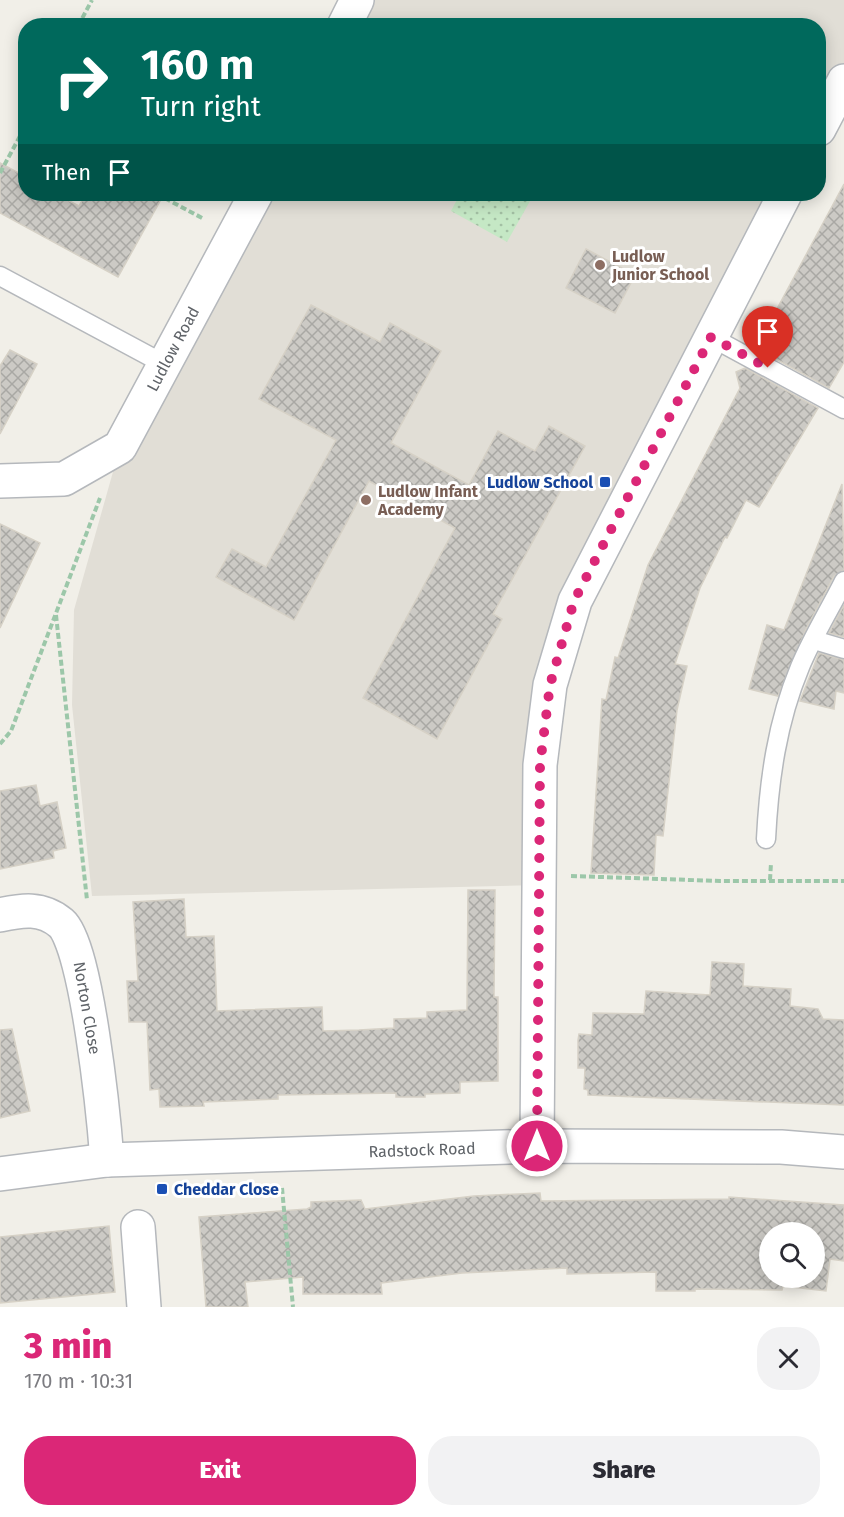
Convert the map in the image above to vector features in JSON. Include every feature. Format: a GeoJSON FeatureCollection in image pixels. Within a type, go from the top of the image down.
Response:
{"type":"FeatureCollection","features":[{"type":"Feature","properties":{"kind":"street"},"geometry":{"type":"LineString","coordinates":[[348,18],[357,0]]}},
{"type":"Feature","properties":{"kind":"street"},"geometry":{"type":"LineString","coordinates":[[826,116],[844,81]]}},
{"type":"Feature","properties":{"kind":"street","name":"Ludlow Road"},"geometry":{"type":"LineString","coordinates":[[0,481],[64,479],[120,447],[252,201]]}},
{"type":"Feature","properties":{"kind":"street"},"geometry":{"type":"LineString","coordinates":[[537,1146],[540,765],[550,685],[574,601],[782,201]]}},
{"type":"Feature","properties":{"kind":"street","name":"Norton Close"},"geometry":{"type":"LineString","coordinates":[[0,915],[30,909],[62,923],[77,954],[103,1098],[107,1160]]}},
{"type":"Feature","properties":{"kind":"street","name":"Radstock Road"},"geometry":{"type":"LineString","coordinates":[[0,1174],[107,1160],[537,1146],[781,1147],[844,1152]]}},
{"type":"Feature","properties":{"kind":"street"},"geometry":{"type":"LineString","coordinates":[[138,1227],[144,1307]]}},
{"type":"Feature","properties":{"kind":"lane"},"geometry":{"type":"LineString","coordinates":[[0,276],[164,364]]}},
{"type":"Feature","properties":{"kind":"lane"},"geometry":{"type":"LineString","coordinates":[[711,337],[844,409]]}},
{"type":"Feature","properties":{"kind":"lane"},"geometry":{"type":"LineString","coordinates":[[766,839],[768,798],[778,735],[800,667],[844,581]]}},
{"type":"Feature","properties":{"kind":"lane"},"geometry":{"type":"LineString","coordinates":[[814,640],[844,649]]}},
{"type":"Feature","properties":{"kind":"path"},"geometry":{"type":"LineString","coordinates":[[82,18],[92,0]]}},
{"type":"Feature","properties":{"kind":"path"},"geometry":{"type":"LineString","coordinates":[[0,173],[18,140]]}},
{"type":"Feature","properties":{"kind":"path"},"geometry":{"type":"LineString","coordinates":[[171,201],[234,235]]}},
{"type":"Feature","properties":{"kind":"path"},"geometry":{"type":"LineString","coordinates":[[0,744],[11,731],[101,495]]}},
{"type":"Feature","properties":{"kind":"path"},"geometry":{"type":"LineString","coordinates":[[56,615],[69,753],[87,899],[77,954]]}},
{"type":"Feature","properties":{"kind":"path"},"geometry":{"type":"LineString","coordinates":[[538,875],[720,881],[844,881]]}},
{"type":"Feature","properties":{"kind":"path"},"geometry":{"type":"LineString","coordinates":[[279,1154],[293,1307]]}},
{"type":"Feature","properties":{"kind":"shaded area"},"geometry":{"type":"Polygon","coordinates":[[[357,0],[844,0],[844,81],[826,116],[826,18],[348,18],[357,0]]]}},
{"type":"Feature","properties":{"kind":"shaded area","name":"Ludlow Infant Academy"},"geometry":{"type":"Polygon","coordinates":[[[252,201],[781,201],[575,601],[538,885],[92,896],[72,705],[74,610],[120,447],[252,201]]]}},
{"type":"Feature","properties":{"kind":"green space"},"geometry":{"type":"Polygon","coordinates":[[[456,201],[530,201],[507,242],[451,211],[456,201]]]}},
{"type":"Feature","properties":{"kind":"building"},"geometry":{"type":"Polygon","coordinates":[[[0,163],[18,173],[18,201],[69,201],[79,206],[82,201],[160,201],[118,277],[0,213],[0,163]]]}},
{"type":"Feature","properties":{"kind":"building"},"geometry":{"type":"Polygon","coordinates":[[[844,184],[844,362],[829,388],[756,348],[844,184]]]}},
{"type":"Feature","properties":{"kind":"building"},"geometry":{"type":"Polygon","coordinates":[[[586,249],[635,275],[615,313],[566,288],[586,249]]]}},
{"type":"Feature","properties":{"kind":"building"},"geometry":{"type":"Polygon","coordinates":[[[311,305],[380,342],[390,323],[441,351],[391,443],[469,485],[498,431],[535,451],[549,426],[585,446],[493,614],[502,619],[437,739],[363,698],[455,528],[369,481],[294,620],[216,577],[232,549],[266,567],[336,440],[259,399],[311,305]]]}},
{"type":"Feature","properties":{"kind":"building"},"geometry":{"type":"Polygon","coordinates":[[[10,350],[37,364],[0,434],[0,366],[10,350]]]}},
{"type":"Feature","properties":{"kind":"building"},"geometry":{"type":"Polygon","coordinates":[[[745,368],[818,408],[759,507],[746,500],[700,588],[675,664],[687,666],[677,710],[663,836],[656,835],[654,875],[591,873],[602,699],[606,700],[615,657],[618,658],[648,565],[740,388],[736,372],[745,368]]]}},
{"type":"Feature","properties":{"kind":"building"},"geometry":{"type":"Polygon","coordinates":[[[842,484],[844,570],[834,576],[806,629],[778,696],[749,689],[767,625],[784,630],[842,484]]]}},
{"type":"Feature","properties":{"kind":"building"},"geometry":{"type":"Polygon","coordinates":[[[0,524],[40,543],[0,628],[0,524]]]}},
{"type":"Feature","properties":{"kind":"building"},"geometry":{"type":"Polygon","coordinates":[[[844,605],[844,637],[829,633],[844,605]]]}},
{"type":"Feature","properties":{"kind":"building"},"geometry":{"type":"Polygon","coordinates":[[[819,653],[844,660],[844,693],[836,691],[834,709],[800,701],[819,653]]]}},
{"type":"Feature","properties":{"kind":"building"},"geometry":{"type":"Polygon","coordinates":[[[36,785],[40,806],[57,802],[66,848],[53,851],[54,858],[0,869],[0,791],[36,785]]]}},
{"type":"Feature","properties":{"kind":"building"},"geometry":{"type":"Polygon","coordinates":[[[468,890],[495,890],[494,997],[498,997],[498,1081],[460,1082],[460,1093],[425,1094],[425,1097],[396,1097],[396,1093],[278,1095],[278,1099],[203,1102],[204,1106],[160,1107],[159,1089],[150,1090],[147,1022],[129,1022],[127,981],[138,981],[133,902],[184,899],[186,937],[214,936],[217,1011],[322,1007],[323,1031],[359,1030],[394,1028],[394,1019],[427,1018],[427,1012],[467,1010],[468,890]]]}},
{"type":"Feature","properties":{"kind":"building"},"geometry":{"type":"Polygon","coordinates":[[[712,962],[744,964],[743,986],[791,989],[790,1006],[818,1009],[823,1019],[844,1020],[844,1105],[588,1095],[588,1090],[584,1089],[585,1068],[578,1068],[578,1040],[579,1034],[592,1035],[593,1013],[644,1014],[646,991],[710,995],[712,962]]]}},
{"type":"Feature","properties":{"kind":"building"},"geometry":{"type":"Polygon","coordinates":[[[12,1029],[30,1111],[0,1118],[0,1030],[12,1029]]]}},
{"type":"Feature","properties":{"kind":"building"},"geometry":{"type":"Polygon","coordinates":[[[540,1193],[541,1201],[729,1199],[729,1197],[844,1205],[844,1261],[830,1259],[826,1291],[800,1288],[825,1288],[825,1222],[759,1222],[759,1288],[782,1288],[782,1290],[656,1291],[656,1272],[567,1274],[567,1268],[462,1273],[381,1283],[382,1294],[303,1294],[303,1277],[245,1282],[248,1307],[206,1307],[199,1217],[307,1209],[311,1207],[311,1202],[361,1200],[365,1209],[474,1196],[540,1193]]]}},
{"type":"Feature","properties":{"kind":"building"},"geometry":{"type":"Polygon","coordinates":[[[109,1226],[115,1292],[0,1303],[0,1237],[109,1226]]]}},
{"type":"Feature","properties":{"kind":"place","name":"Ludlow Junior School"},"geometry":{"type":"Point","coordinates":[600,265]}},
{"type":"Feature","properties":{"kind":"place","name":"Ludlow School"},"geometry":{"type":"Point","coordinates":[605,482]}},
{"type":"Feature","properties":{"kind":"place","name":"Ludlow Infant Academy"},"geometry":{"type":"Point","coordinates":[366,500]}},
{"type":"Feature","properties":{"kind":"place","name":"Cheddar Close"},"geometry":{"type":"Point","coordinates":[162,1189]}},
{"type":"Feature","properties":{"kind":"route"},"geometry":{"type":"LineString","coordinates":[[537,1146],[540,765],[550,685],[574,601],[711,337],[768,368]]}}]}
